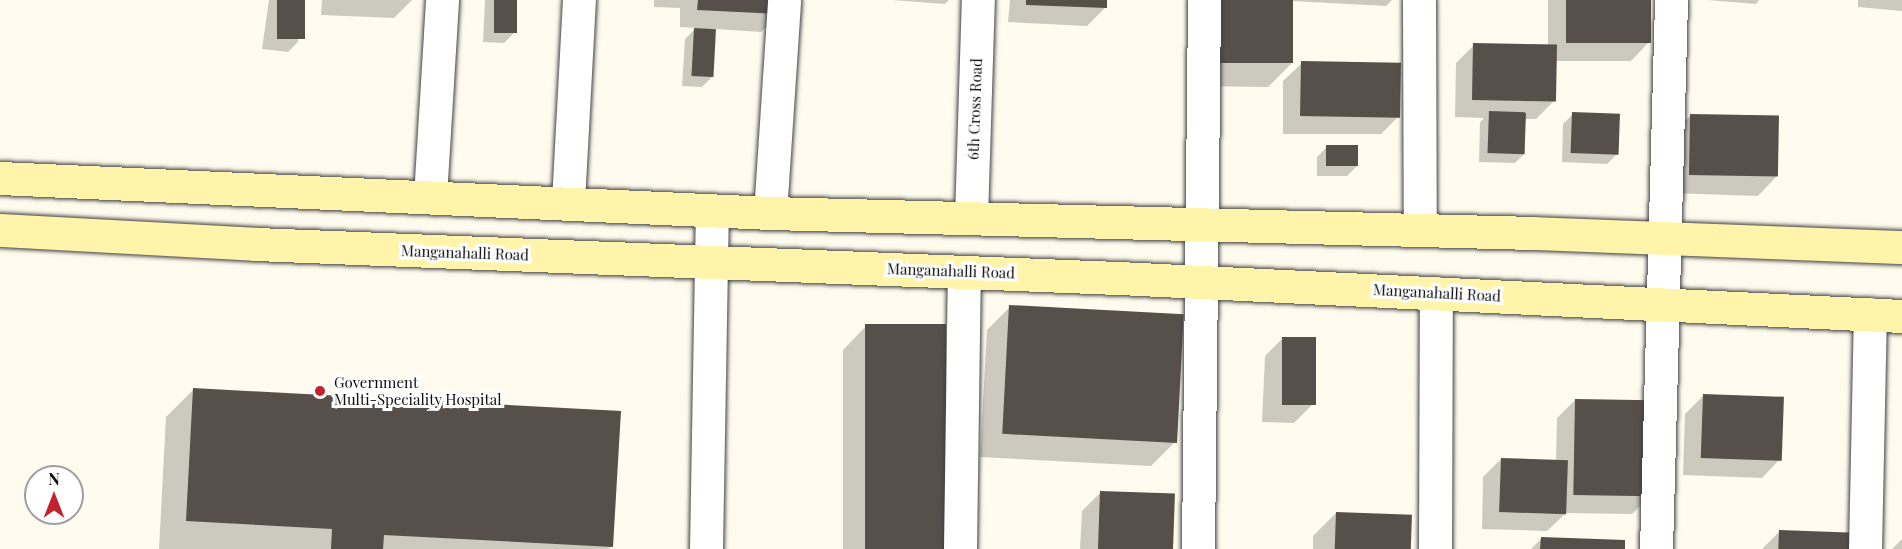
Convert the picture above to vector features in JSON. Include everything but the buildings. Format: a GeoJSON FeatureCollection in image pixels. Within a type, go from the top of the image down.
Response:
{"type":"FeatureCollection","features":[{"type":"Feature","properties":{"kind":"main road"},"geometry":{"type":"LineString","coordinates":[[0,178],[568,202],[712,211],[1665,237],[1902,247]]}},
{"type":"Feature","properties":{"kind":"main road","name":"Manganahalli Road"},"geometry":{"type":"LineString","coordinates":[[0,230],[256,244],[1201,281],[1902,316]]}},
{"type":"Feature","properties":{"kind":"street"},"geometry":{"type":"LineString","coordinates":[[430,197],[442,0]]}},
{"type":"Feature","properties":{"kind":"street"},"geometry":{"type":"LineString","coordinates":[[568,202],[579,0]]}},
{"type":"Feature","properties":{"kind":"street"},"geometry":{"type":"LineString","coordinates":[[770,213],[784,0]]}},
{"type":"Feature","properties":{"kind":"street","name":"6th Cross Road"},"geometry":{"type":"LineString","coordinates":[[971,218],[978,0]]}},
{"type":"Feature","properties":{"kind":"street"},"geometry":{"type":"LineString","coordinates":[[1198,549],[1204,0]]}},
{"type":"Feature","properties":{"kind":"street"},"geometry":{"type":"LineString","coordinates":[[1419,0],[1420,230]]}},
{"type":"Feature","properties":{"kind":"street"},"geometry":{"type":"LineString","coordinates":[[1656,549],[1671,0]]}},
{"type":"Feature","properties":{"kind":"street"},"geometry":{"type":"LineString","coordinates":[[706,549],[712,211]]}},
{"type":"Feature","properties":{"kind":"street"},"geometry":{"type":"LineString","coordinates":[[960,549],[964,272]]}},
{"type":"Feature","properties":{"kind":"street"},"geometry":{"type":"LineString","coordinates":[[1435,549],[1436,293]]}},
{"type":"Feature","properties":{"kind":"street"},"geometry":{"type":"LineString","coordinates":[[1865,549],[1870,314]]}},
{"type":"Feature","properties":{"kind":"place","name":"Government Multi-Speciality Hospital"},"geometry":{"type":"Point","coordinates":[320,391]}}]}
